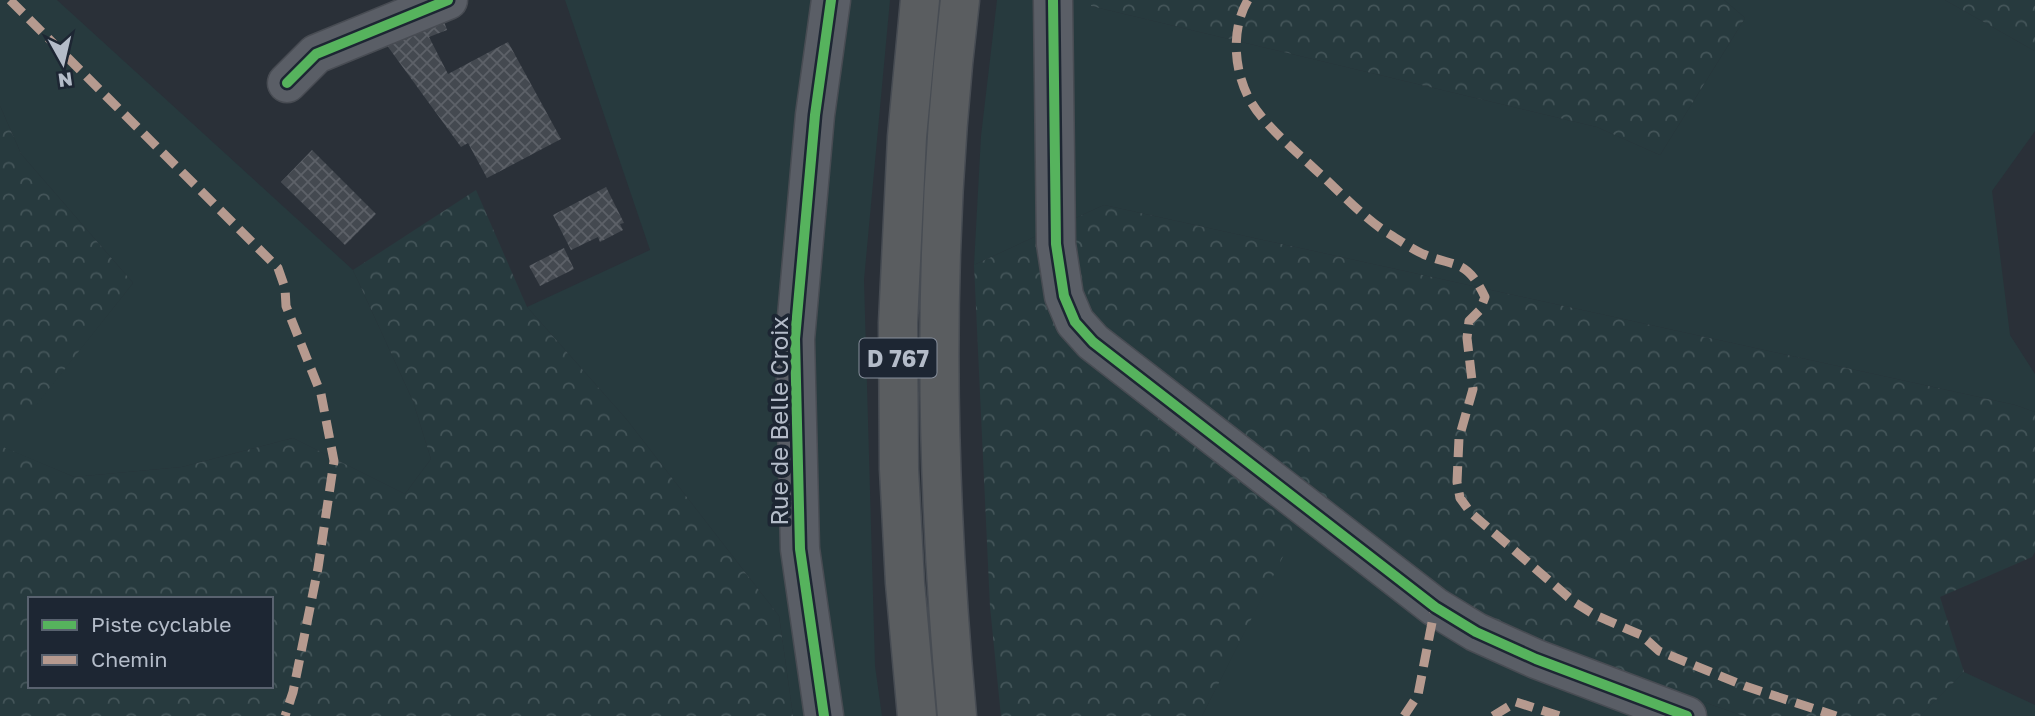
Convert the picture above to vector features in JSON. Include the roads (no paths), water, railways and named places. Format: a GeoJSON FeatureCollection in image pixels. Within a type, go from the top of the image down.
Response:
{"type":"FeatureCollection","features":[{"type":"Feature","properties":{"kind":"highway","name":"D 767"},"geometry":{"type":"LineString","coordinates":[[917,716],[900,494],[898,323],[907,137],[920,0]]}},
{"type":"Feature","properties":{"kind":"highway","name":"D 767"},"geometry":{"type":"LineString","coordinates":[[957,716],[942,525],[939,324],[944,176],[960,0]]}},
{"type":"Feature","properties":{"kind":"street"},"geometry":{"type":"LineString","coordinates":[[287,83],[316,54],[448,0]]}},
{"type":"Feature","properties":{"kind":"street","name":"Rue de Belle Croix"},"geometry":{"type":"LineString","coordinates":[[824,716],[800,549],[795,339],[815,116],[831,0]]}},
{"type":"Feature","properties":{"kind":"street"},"geometry":{"type":"LineString","coordinates":[[1053,0],[1056,244],[1064,296],[1075,322],[1093,342],[1435,607],[1476,632],[1536,659],[1688,716]]}}]}
